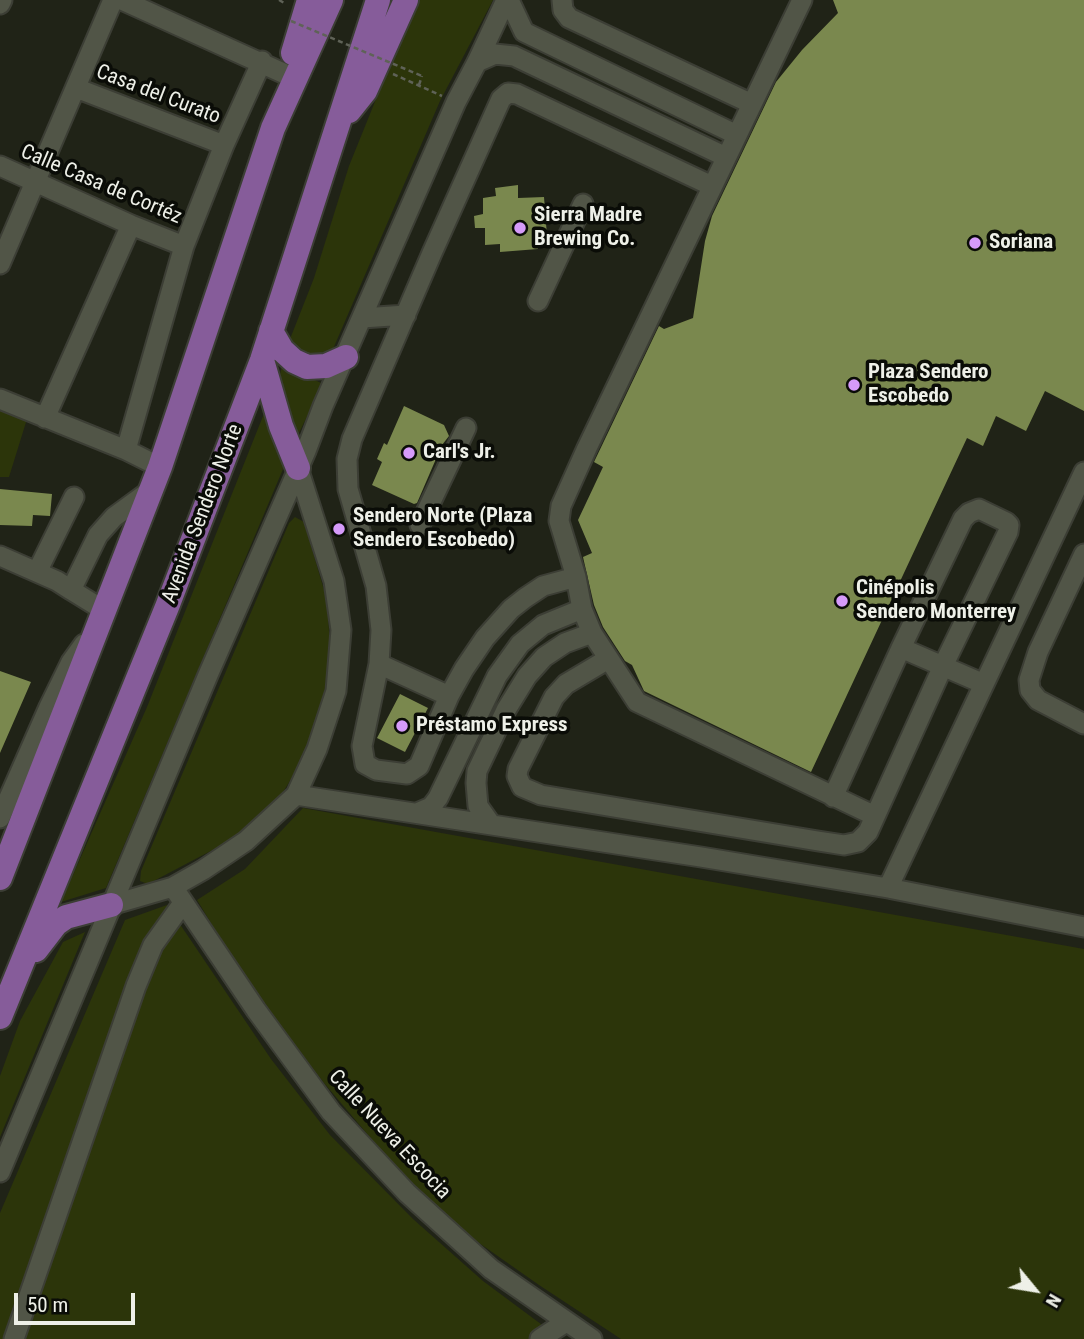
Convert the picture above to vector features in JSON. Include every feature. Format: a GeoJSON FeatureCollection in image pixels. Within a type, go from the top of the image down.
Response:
{"type":"FeatureCollection","features":[{"type":"Feature","properties":{"kind":"main road"},"geometry":{"type":"LineString","coordinates":[[295,77],[294,48],[309,0]]}},
{"type":"Feature","properties":{"kind":"main road"},"geometry":{"type":"LineString","coordinates":[[0,878],[156,478],[273,128],[331,0]]}},
{"type":"Feature","properties":{"kind":"main road","name":"Avenida Sendero Norte"},"geometry":{"type":"LineString","coordinates":[[0,1018],[167,607],[262,360],[378,0]]}},
{"type":"Feature","properties":{"kind":"main road"},"geometry":{"type":"LineString","coordinates":[[340,117],[353,107],[365,91],[406,0]]}},
{"type":"Feature","properties":{"kind":"main road"},"geometry":{"type":"LineString","coordinates":[[271,331],[282,349],[295,361],[307,367],[326,366],[346,357]]}},
{"type":"Feature","properties":{"kind":"main road"},"geometry":{"type":"LineString","coordinates":[[262,360],[281,426],[298,468]]}},
{"type":"Feature","properties":{"kind":"main road"},"geometry":{"type":"LineString","coordinates":[[0,1018],[35,951],[56,924],[80,912],[111,905]]}},
{"type":"Feature","properties":{"kind":"street"},"geometry":{"type":"LineString","coordinates":[[0,264],[113,0]]}},
{"type":"Feature","properties":{"kind":"street"},"geometry":{"type":"LineString","coordinates":[[122,0],[295,77]]}},
{"type":"Feature","properties":{"kind":"street"},"geometry":{"type":"LineString","coordinates":[[0,1172],[213,663],[362,318],[456,102],[507,0]]}},
{"type":"Feature","properties":{"kind":"street"},"geometry":{"type":"LineString","coordinates":[[507,0],[524,32],[737,135]]}},
{"type":"Feature","properties":{"kind":"street"},"geometry":{"type":"LineString","coordinates":[[562,0],[562,10],[569,18],[752,104]]}},
{"type":"Feature","properties":{"kind":"street"},"geometry":{"type":"LineString","coordinates":[[802,0],[561,506],[559,521],[576,577],[582,609],[592,633],[629,694],[642,706],[875,816]]}},
{"type":"Feature","properties":{"kind":"street"},"geometry":{"type":"LineString","coordinates":[[477,62],[495,54],[514,56],[726,157]]}},
{"type":"Feature","properties":{"kind":"street"},"geometry":{"type":"LineString","coordinates":[[126,450],[184,246],[224,145],[262,61]]}},
{"type":"Feature","properties":{"kind":"street","name":"Casa del Curato"},"geometry":{"type":"LineString","coordinates":[[76,88],[224,145]]}},
{"type":"Feature","properties":{"kind":"street"},"geometry":{"type":"LineString","coordinates":[[576,577],[544,586],[511,608],[473,654],[449,696],[419,766],[407,774],[371,768],[363,761],[362,746],[379,664],[381,630],[376,586],[348,489],[347,458],[352,439],[501,99],[508,93],[517,93],[712,186]]}},
{"type":"Feature","properties":{"kind":"street","name":"Calle Casa de Cortéz"},"geometry":{"type":"LineString","coordinates":[[0,166],[184,246]]}},
{"type":"Feature","properties":{"kind":"street"},"geometry":{"type":"LineString","coordinates":[[538,301],[583,204]]}},
{"type":"Feature","properties":{"kind":"street"},"geometry":{"type":"LineString","coordinates":[[45,418],[131,225]]}},
{"type":"Feature","properties":{"kind":"street"},"geometry":{"type":"LineString","coordinates":[[362,318],[405,316]]}},
{"type":"Feature","properties":{"kind":"street"},"geometry":{"type":"LineString","coordinates":[[0,399],[126,450],[156,478],[98,535],[71,590]]}},
{"type":"Feature","properties":{"kind":"street"},"geometry":{"type":"LineString","coordinates":[[420,525],[466,428]]}},
{"type":"Feature","properties":{"kind":"street"},"geometry":{"type":"LineString","coordinates":[[14,1339],[139,977],[178,895],[203,870],[246,841],[296,795],[328,719],[336,691],[341,629],[334,581],[298,468]]}},
{"type":"Feature","properties":{"kind":"street"},"geometry":{"type":"LineString","coordinates":[[888,888],[1084,472]]}},
{"type":"Feature","properties":{"kind":"street"},"geometry":{"type":"LineString","coordinates":[[37,572],[74,497]]}},
{"type":"Feature","properties":{"kind":"street"},"geometry":{"type":"LineString","coordinates":[[608,659],[566,684],[548,706],[518,769],[518,781],[527,790],[541,795],[844,845],[858,842],[875,816],[1008,532],[1009,525],[1006,522],[983,510],[974,510],[959,526],[832,797]]}},
{"type":"Feature","properties":{"kind":"street"},"geometry":{"type":"LineString","coordinates":[[1084,554],[1038,652],[1029,680],[1030,690],[1038,699],[1084,724]]}},
{"type":"Feature","properties":{"kind":"street"},"geometry":{"type":"LineString","coordinates":[[0,556],[71,590],[104,614],[71,662],[0,818]]}},
{"type":"Feature","properties":{"kind":"street"},"geometry":{"type":"LineString","coordinates":[[417,813],[431,807],[438,798],[496,676],[520,645],[543,625],[582,609]]}},
{"type":"Feature","properties":{"kind":"street"},"geometry":{"type":"LineString","coordinates":[[490,823],[478,806],[475,783],[477,771],[506,710],[527,676],[544,657],[565,643],[592,633]]}},
{"type":"Feature","properties":{"kind":"street"},"geometry":{"type":"LineString","coordinates":[[901,648],[984,684]]}},
{"type":"Feature","properties":{"kind":"street"},"geometry":{"type":"LineString","coordinates":[[379,664],[449,696]]}},
{"type":"Feature","properties":{"kind":"street"},"geometry":{"type":"LineString","coordinates":[[296,795],[490,823],[888,888],[1084,927]]}},
{"type":"Feature","properties":{"kind":"street"},"geometry":{"type":"LineString","coordinates":[[111,905],[178,895]]}},
{"type":"Feature","properties":{"kind":"street","name":"Calle Nueva Escocia"},"geometry":{"type":"LineString","coordinates":[[178,895],[256,1010],[331,1112],[407,1193],[491,1269],[592,1339]]}},
{"type":"Feature","properties":{"kind":"street"},"geometry":{"type":"LineString","coordinates":[[540,1339],[566,1322]]}},
{"type":"Feature","properties":{"kind":"path"},"geometry":{"type":"LineString","coordinates":[[291,21],[422,76],[419,85]]}},
{"type":"Feature","properties":{"kind":"path"},"geometry":{"type":"LineString","coordinates":[[377,67],[456,102]]}},
{"type":"Feature","properties":{"kind":"green space"},"geometry":{"type":"Polygon","coordinates":[[[416,0],[493,0],[440,101],[330,356],[313,360],[298,352],[290,339],[314,278],[349,166],[416,0]]]}},
{"type":"Feature","properties":{"kind":"green space"},"geometry":{"type":"Polygon","coordinates":[[[282,364],[323,384],[294,443],[279,380],[282,364]]]}},
{"type":"Feature","properties":{"kind":"green space"},"geometry":{"type":"Polygon","coordinates":[[[267,406],[286,462],[106,888],[61,902],[147,707],[267,406]]]}},
{"type":"Feature","properties":{"kind":"green space"},"geometry":{"type":"Polygon","coordinates":[[[0,408],[27,419],[9,477],[0,477],[0,408]]]}},
{"type":"Feature","properties":{"kind":"green space"},"geometry":{"type":"Polygon","coordinates":[[[295,517],[304,522],[327,600],[330,647],[323,704],[307,753],[277,802],[241,835],[148,884],[140,881],[141,871],[289,523],[295,517]]]}},
{"type":"Feature","properties":{"kind":"green space"},"geometry":{"type":"Polygon","coordinates":[[[303,808],[1084,949],[1084,1339],[621,1339],[539,1285],[472,1238],[402,1175],[324,1083],[250,987],[197,900],[245,869],[303,808]]]}},
{"type":"Feature","properties":{"kind":"green space"},"geometry":{"type":"Polygon","coordinates":[[[167,905],[271,1059],[330,1135],[413,1219],[483,1281],[561,1339],[0,1339],[0,1213],[125,920],[167,905]]]}},
{"type":"Feature","properties":{"kind":"green space"},"geometry":{"type":"Polygon","coordinates":[[[85,932],[0,1137],[0,1076],[20,1021],[63,942],[85,932]]]}},
{"type":"Feature","properties":{"kind":"building","name":"Plaza Sendero Escobedo"},"geometry":{"type":"Polygon","coordinates":[[[833,0],[1084,0],[1084,411],[1045,391],[1026,431],[996,416],[983,446],[967,438],[811,772],[644,691],[632,665],[625,661],[603,627],[594,605],[583,557],[592,553],[578,520],[603,467],[594,462],[659,326],[664,329],[693,318],[705,241],[712,216],[776,82],[838,13],[833,0]]]}},
{"type":"Feature","properties":{"kind":"building"},"geometry":{"type":"Polygon","coordinates":[[[518,185],[518,198],[544,197],[547,236],[536,237],[538,249],[500,252],[500,244],[485,245],[485,228],[475,228],[474,216],[483,214],[483,198],[496,196],[495,188],[518,185]]]}},
{"type":"Feature","properties":{"kind":"building","name":"Carl's Jr."},"geometry":{"type":"Polygon","coordinates":[[[404,406],[444,425],[449,436],[442,445],[417,503],[414,504],[372,485],[382,462],[377,459],[384,443],[387,445],[404,406]]]}},
{"type":"Feature","properties":{"kind":"building"},"geometry":{"type":"Polygon","coordinates":[[[0,489],[52,494],[50,516],[33,515],[32,526],[0,525],[0,489]]]}},
{"type":"Feature","properties":{"kind":"building"},"geometry":{"type":"Polygon","coordinates":[[[0,671],[31,682],[0,753],[0,671]]]}},
{"type":"Feature","properties":{"kind":"building"},"geometry":{"type":"Polygon","coordinates":[[[400,694],[428,708],[405,752],[377,738],[400,694]]]}},
{"type":"Feature","properties":{"kind":"place","name":"Sierra Madre Brewing Co."},"geometry":{"type":"Point","coordinates":[520,228]}},
{"type":"Feature","properties":{"kind":"place","name":"Soriana"},"geometry":{"type":"Point","coordinates":[975,243]}},
{"type":"Feature","properties":{"kind":"place","name":"Plaza Sendero Escobedo"},"geometry":{"type":"Point","coordinates":[854,385]}},
{"type":"Feature","properties":{"kind":"place","name":"Carl's Jr."},"geometry":{"type":"Point","coordinates":[409,453]}},
{"type":"Feature","properties":{"kind":"place","name":"Sendero Norte (Plaza Sendero Escobedo)"},"geometry":{"type":"Point","coordinates":[339,529]}},
{"type":"Feature","properties":{"kind":"place","name":"Cinépolis Sendero Monterrey"},"geometry":{"type":"Point","coordinates":[842,601]}},
{"type":"Feature","properties":{"kind":"place","name":"Préstamo Express"},"geometry":{"type":"Point","coordinates":[402,726]}}]}
